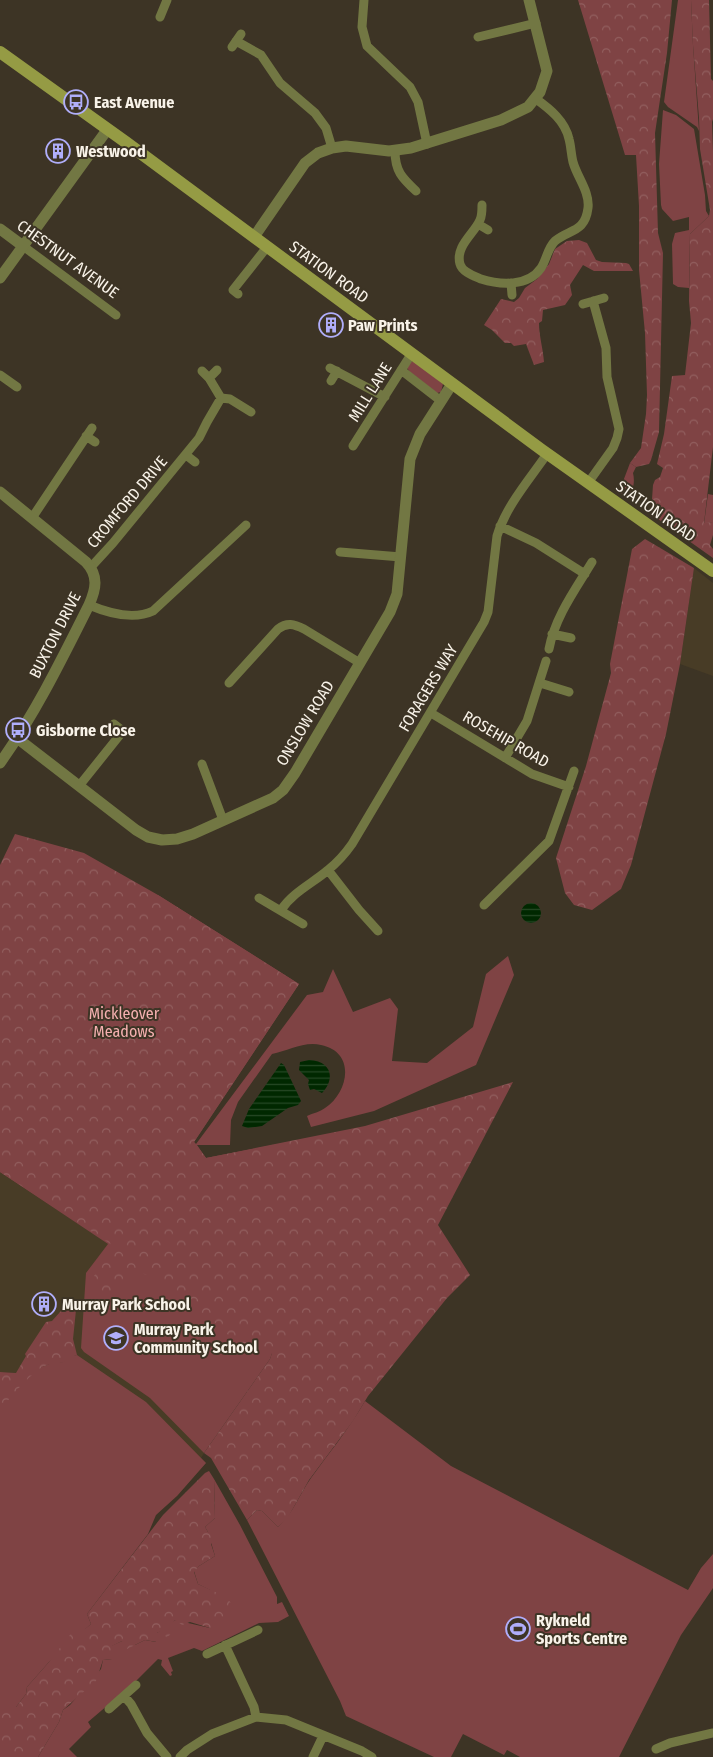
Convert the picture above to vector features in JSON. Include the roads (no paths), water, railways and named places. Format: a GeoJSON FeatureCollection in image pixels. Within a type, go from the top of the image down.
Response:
{"type":"FeatureCollection","features":[{"type":"Feature","properties":{"kind":"main road","name":"STATION ROAD"},"geometry":{"type":"LineString","coordinates":[[0,52],[548,454],[713,571]]}},
{"type":"Feature","properties":{"kind":"street"},"geometry":{"type":"LineString","coordinates":[[160,17],[167,0]]}},
{"type":"Feature","properties":{"kind":"street"},"geometry":{"type":"LineString","coordinates":[[364,0],[362,27],[367,46],[410,87],[418,102],[427,144]]}},
{"type":"Feature","properties":{"kind":"street"},"geometry":{"type":"LineString","coordinates":[[254,237],[305,163],[318,153],[332,148],[352,146],[394,151],[427,144],[510,116],[528,107],[536,99],[547,71],[530,0]]}},
{"type":"Feature","properties":{"kind":"street"},"geometry":{"type":"LineString","coordinates":[[488,45],[482,37],[536,23]]}},
{"type":"Feature","properties":{"kind":"street"},"geometry":{"type":"LineString","coordinates":[[237,41],[261,55],[280,83],[314,113],[326,128],[332,148]]}},
{"type":"Feature","properties":{"kind":"street"},"geometry":{"type":"LineString","coordinates":[[482,205],[481,218],[466,239],[462,249],[460,266],[478,278],[494,282],[512,283],[522,281],[537,272],[542,266],[551,245],[578,228],[585,220],[588,208],[587,196],[573,162],[570,141],[566,130],[558,118],[536,99]]}},
{"type":"Feature","properties":{"kind":"street"},"geometry":{"type":"LineString","coordinates":[[0,278],[107,130]]}},
{"type":"Feature","properties":{"kind":"street"},"geometry":{"type":"LineString","coordinates":[[394,151],[398,171],[416,191]]}},
{"type":"Feature","properties":{"kind":"street"},"geometry":{"type":"LineString","coordinates":[[478,224],[488,230]]}},
{"type":"Feature","properties":{"kind":"street","name":"CHESTNUT AVENUE"},"geometry":{"type":"LineString","coordinates":[[0,229],[116,315]]}},
{"type":"Feature","properties":{"kind":"street"},"geometry":{"type":"LineString","coordinates":[[238,294],[233,290],[267,247]]}},
{"type":"Feature","properties":{"kind":"street"},"geometry":{"type":"LineString","coordinates":[[512,283],[512,295]]}},
{"type":"Feature","properties":{"kind":"street"},"geometry":{"type":"LineString","coordinates":[[583,304],[604,298]]}},
{"type":"Feature","properties":{"kind":"street"},"geometry":{"type":"LineString","coordinates":[[588,483],[612,448],[619,429],[607,377],[606,348],[593,301]]}},
{"type":"Feature","properties":{"kind":"street","name":"MILL LANE"},"geometry":{"type":"LineString","coordinates":[[353,446],[412,353]]}},
{"type":"Feature","properties":{"kind":"street"},"geometry":{"type":"LineString","coordinates":[[331,381],[333,369],[385,396]]}},
{"type":"Feature","properties":{"kind":"street"},"geometry":{"type":"LineString","coordinates":[[217,370],[206,374],[221,398],[230,399],[251,412]]}},
{"type":"Feature","properties":{"kind":"street"},"geometry":{"type":"LineString","coordinates":[[401,370],[441,401]]}},
{"type":"Feature","properties":{"kind":"street"},"geometry":{"type":"LineString","coordinates":[[0,375],[17,387]]}},
{"type":"Feature","properties":{"kind":"street","name":"ONSLOW ROAD"},"geometry":{"type":"LineString","coordinates":[[17,738],[136,830],[156,839],[169,840],[185,837],[266,802],[283,790],[395,601],[410,459],[416,442],[452,384]]}},
{"type":"Feature","properties":{"kind":"street","name":"CROMFORD DRIVE"},"geometry":{"type":"LineString","coordinates":[[91,567],[199,438],[206,422],[221,398]]}},
{"type":"Feature","properties":{"kind":"street"},"geometry":{"type":"LineString","coordinates":[[32,518],[89,432],[95,442]]}},
{"type":"Feature","properties":{"kind":"street","name":"CROMFORD DRIVE"},"geometry":{"type":"LineString","coordinates":[[186,454],[196,462]]}},
{"type":"Feature","properties":{"kind":"street","name":"FORAGERS WAY"},"geometry":{"type":"LineString","coordinates":[[281,910],[293,896],[328,870],[343,856],[352,844],[484,622],[488,612],[497,536],[500,526],[508,511],[548,454]]}},
{"type":"Feature","properties":{"kind":"street"},"geometry":{"type":"LineString","coordinates":[[0,492],[91,567]]}},
{"type":"Feature","properties":{"kind":"street"},"geometry":{"type":"LineString","coordinates":[[89,605],[98,609],[128,615],[154,612],[246,525]]}},
{"type":"Feature","properties":{"kind":"street"},"geometry":{"type":"LineString","coordinates":[[500,526],[536,543],[585,574]]}},
{"type":"Feature","properties":{"kind":"street"},"geometry":{"type":"LineString","coordinates":[[340,552],[352,548],[401,557]]}},
{"type":"Feature","properties":{"kind":"street"},"geometry":{"type":"LineString","coordinates":[[549,649],[557,620],[592,562]]}},
{"type":"Feature","properties":{"kind":"street","name":"BUXTON DRIVE"},"geometry":{"type":"LineString","coordinates":[[0,763],[42,697],[89,605],[96,589],[95,576],[91,567]]}},
{"type":"Feature","properties":{"kind":"street"},"geometry":{"type":"LineString","coordinates":[[228,683],[240,677],[278,629],[287,624],[297,625],[360,663]]}},
{"type":"Feature","properties":{"kind":"street"},"geometry":{"type":"LineString","coordinates":[[552,634],[571,638]]}},
{"type":"Feature","properties":{"kind":"street"},"geometry":{"type":"LineString","coordinates":[[505,758],[527,721],[546,661]]}},
{"type":"Feature","properties":{"kind":"street"},"geometry":{"type":"LineString","coordinates":[[540,683],[569,692]]}},
{"type":"Feature","properties":{"kind":"street","name":"ROSEHIP ROAD"},"geometry":{"type":"LineString","coordinates":[[430,712],[532,774],[569,787]]}},
{"type":"Feature","properties":{"kind":"street"},"geometry":{"type":"LineString","coordinates":[[78,786],[123,730],[114,724]]}},
{"type":"Feature","properties":{"kind":"street"},"geometry":{"type":"LineString","coordinates":[[207,769],[223,820]]}},
{"type":"Feature","properties":{"kind":"street"},"geometry":{"type":"LineString","coordinates":[[484,905],[549,841],[574,771]]}},
{"type":"Feature","properties":{"kind":"street"},"geometry":{"type":"LineString","coordinates":[[328,870],[378,931]]}},
{"type":"Feature","properties":{"kind":"street"},"geometry":{"type":"LineString","coordinates":[[258,898],[303,924]]}},
{"type":"Feature","properties":{"kind":"street"},"geometry":{"type":"LineString","coordinates":[[207,1654],[258,1630]]}},
{"type":"Feature","properties":{"kind":"street"},"geometry":{"type":"LineString","coordinates":[[225,1645],[254,1707],[256,1717]]}},
{"type":"Feature","properties":{"kind":"street"},"geometry":{"type":"LineString","coordinates":[[109,1709],[136,1685]]}},
{"type":"Feature","properties":{"kind":"street"},"geometry":{"type":"LineString","coordinates":[[124,1696],[132,1704],[147,1733],[167,1757]]}},
{"type":"Feature","properties":{"kind":"street"},"geometry":{"type":"LineString","coordinates":[[180,1757],[187,1750],[212,1734],[256,1717],[286,1720],[372,1757]]}},
{"type":"Feature","properties":{"kind":"street"},"geometry":{"type":"LineString","coordinates":[[656,1749],[670,1743],[713,1732]]}},
{"type":"Feature","properties":{"kind":"street"},"geometry":{"type":"LineString","coordinates":[[313,1757],[323,1736]]}},
{"type":"Feature","properties":{"kind":"place","name":"East Avenue"},"geometry":{"type":"Point","coordinates":[76,102]}},
{"type":"Feature","properties":{"kind":"place","name":"Westwood"},"geometry":{"type":"Point","coordinates":[58,151]}},
{"type":"Feature","properties":{"kind":"place","name":"Paw Prints"},"geometry":{"type":"Point","coordinates":[331,325]}},
{"type":"Feature","properties":{"kind":"place","name":"Gisborne Close"},"geometry":{"type":"Point","coordinates":[18,730]}},
{"type":"Feature","properties":{"kind":"place","name":"Murray Park School"},"geometry":{"type":"Point","coordinates":[44,1304]}},
{"type":"Feature","properties":{"kind":"place","name":"Murray Park Community School"},"geometry":{"type":"Point","coordinates":[116,1338]}},
{"type":"Feature","properties":{"kind":"place","name":"Rykneld Sports Centre"},"geometry":{"type":"Point","coordinates":[518,1629]}},
{"type":"Feature","properties":{"kind":"park label","name":"Mickleover Meadows"},"geometry":{"type":"Point","coordinates":[124,1022]}}]}
